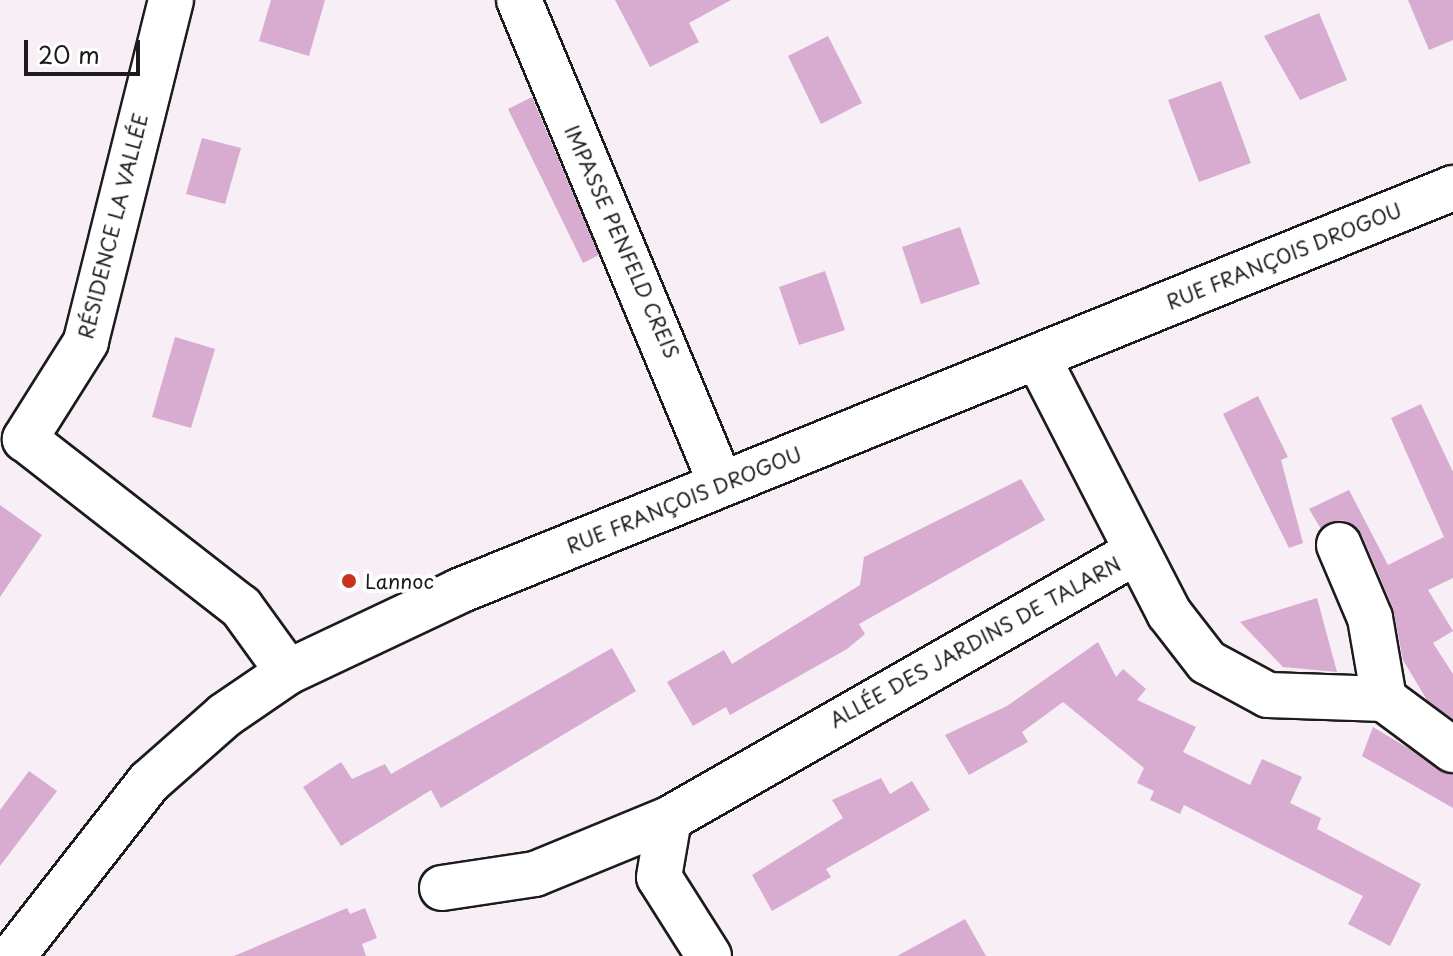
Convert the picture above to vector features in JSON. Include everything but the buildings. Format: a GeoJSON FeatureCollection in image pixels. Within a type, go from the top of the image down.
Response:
{"type":"FeatureCollection","features":[{"type":"Feature","properties":{"kind":"street","name":"RÉSIDENCE LA VALLÉE"},"geometry":{"type":"LineString","coordinates":[[171,0],[86,342],[12,432],[241,607],[288,672]]}},
{"type":"Feature","properties":{"kind":"street","name":"IMPASSE PENFELD CREIS"},"geometry":{"type":"LineString","coordinates":[[519,0],[721,484]]}},
{"type":"Feature","properties":{"kind":"street","name":"RUE FRANÇOIS DROGOU"},"geometry":{"type":"LineString","coordinates":[[13,956],[149,782],[225,715],[288,672],[459,591],[1453,188]]}},
{"type":"Feature","properties":{"kind":"street","name":"ALLÉE DES JARDINS DE TALARN"},"geometry":{"type":"LineString","coordinates":[[442,888],[535,874],[669,819],[1136,552],[1038,358]]}},
{"type":"Feature","properties":{"kind":"street"},"geometry":{"type":"LineString","coordinates":[[1339,545],[1370,618],[1384,699]]}},
{"type":"Feature","properties":{"kind":"street"},"geometry":{"type":"LineString","coordinates":[[1136,552],[1169,613],[1207,662],[1268,695],[1384,699],[1453,750]]}},
{"type":"Feature","properties":{"kind":"street"},"geometry":{"type":"LineString","coordinates":[[669,819],[659,877],[709,956]]}},
{"type":"Feature","properties":{"kind":"place","name":"Lannoc"},"geometry":{"type":"Point","coordinates":[349,581]}}]}
